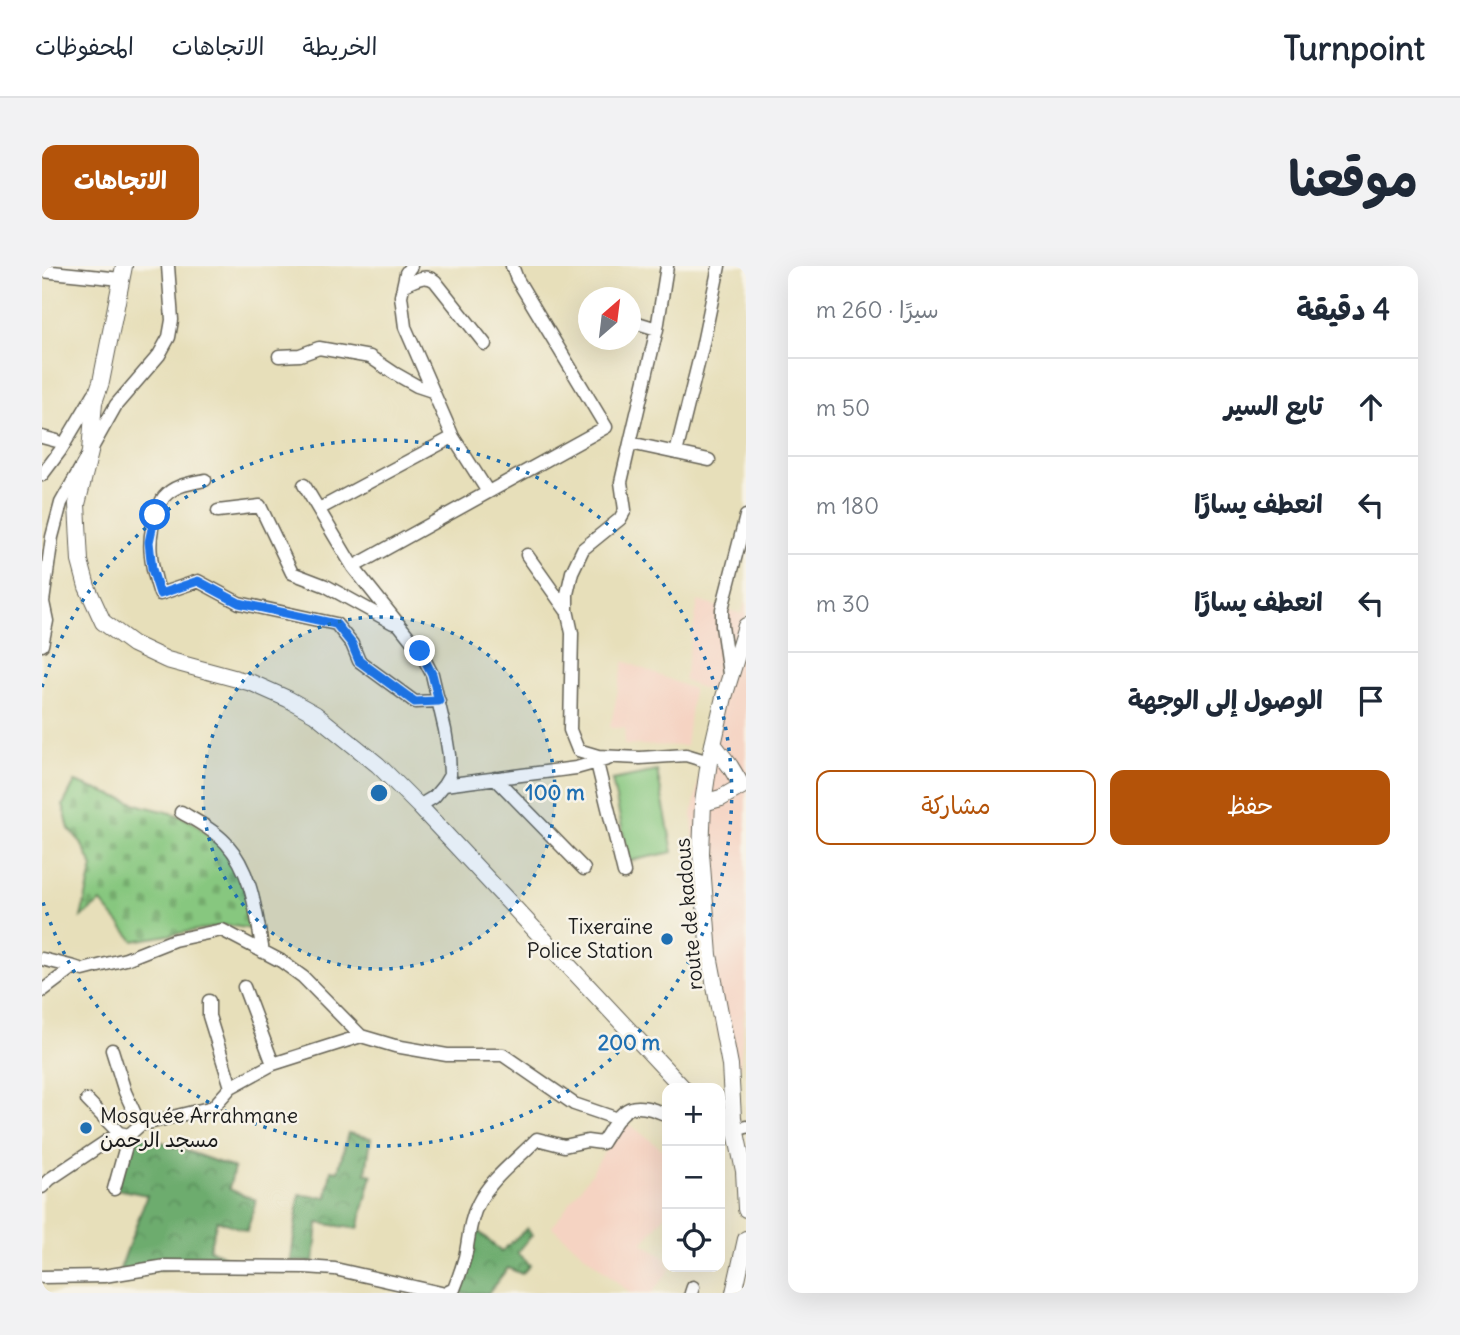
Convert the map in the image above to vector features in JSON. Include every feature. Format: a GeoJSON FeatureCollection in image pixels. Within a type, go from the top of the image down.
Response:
{"type":"FeatureCollection","features":[{"type":"Feature","properties":{"kind":"main road"},"geometry":{"type":"LineString","coordinates":[[122,272],[101,382],[94,402],[90,452],[77,504],[80,561],[87,587],[103,622],[133,644],[167,660],[251,683],[315,714],[378,765],[419,806],[678,1083]]}},
{"type":"Feature","properties":{"kind":"main road","name":"route de kadous"},"geometry":{"type":"LineString","coordinates":[[746,626],[709,762],[702,803],[701,853],[709,955],[730,1065],[731,1123],[744,1171],[746,1209]]}},
{"type":"Feature","properties":{"kind":"main road"},"geometry":{"type":"LineString","coordinates":[[713,744],[744,787]]}},
{"type":"Feature","properties":{"kind":"main road"},"geometry":{"type":"LineString","coordinates":[[709,762],[744,787]]}},
{"type":"Feature","properties":{"kind":"main road"},"geometry":{"type":"LineString","coordinates":[[702,803],[721,799],[744,787]]}},
{"type":"Feature","properties":{"kind":"main road"},"geometry":{"type":"LineString","coordinates":[[734,1293],[745,1249]]}},
{"type":"Feature","properties":{"kind":"street"},"geometry":{"type":"LineString","coordinates":[[42,645],[43,602],[52,537],[61,503],[116,405],[159,355],[169,337],[172,320],[168,266]]}},
{"type":"Feature","properties":{"kind":"street"},"geometry":{"type":"LineString","coordinates":[[411,266],[406,274],[401,296],[405,327],[453,437],[488,492]]}},
{"type":"Feature","properties":{"kind":"street"},"geometry":{"type":"LineString","coordinates":[[354,567],[607,427],[517,279],[512,266]]}},
{"type":"Feature","properties":{"kind":"street"},"geometry":{"type":"LineString","coordinates":[[667,266],[657,329],[621,482],[625,510],[620,519],[583,549],[572,572],[566,594],[572,634],[570,730],[578,750],[598,756],[640,758],[686,755],[709,762]]}},
{"type":"Feature","properties":{"kind":"street"},"geometry":{"type":"LineString","coordinates":[[676,453],[719,266]]}},
{"type":"Feature","properties":{"kind":"street"},"geometry":{"type":"LineString","coordinates":[[42,271],[122,272]]}},
{"type":"Feature","properties":{"kind":"street"},"geometry":{"type":"LineString","coordinates":[[404,285],[425,276],[435,281],[485,344]]}},
{"type":"Feature","properties":{"kind":"street"},"geometry":{"type":"LineString","coordinates":[[641,324],[657,329]]}},
{"type":"Feature","properties":{"kind":"street"},"geometry":{"type":"LineString","coordinates":[[279,356],[300,355],[320,348],[370,357],[417,386],[432,391]]}},
{"type":"Feature","properties":{"kind":"street"},"geometry":{"type":"LineString","coordinates":[[42,475],[60,451],[101,382]]}},
{"type":"Feature","properties":{"kind":"street"},"geometry":{"type":"LineString","coordinates":[[42,437],[57,442]]}},
{"type":"Feature","properties":{"kind":"street"},"geometry":{"type":"LineString","coordinates":[[319,509],[453,437]]}},
{"type":"Feature","properties":{"kind":"street"},"geometry":{"type":"LineString","coordinates":[[630,443],[709,460]]}},
{"type":"Feature","properties":{"kind":"street"},"geometry":{"type":"LineString","coordinates":[[205,480],[180,486],[163,497],[155,515],[149,542],[152,569],[160,594],[198,581],[239,603],[336,624],[352,644],[359,661],[415,702],[439,701]]}},
{"type":"Feature","properties":{"kind":"street"},"geometry":{"type":"LineString","coordinates":[[304,485],[354,567],[420,651],[432,674],[449,755],[450,775],[434,797],[419,806]]}},
{"type":"Feature","properties":{"kind":"street"},"geometry":{"type":"LineString","coordinates":[[218,511],[260,506],[292,573],[326,586],[402,629]]}},
{"type":"Feature","properties":{"kind":"street"},"geometry":{"type":"LineString","coordinates":[[730,678],[722,609],[746,516]]}},
{"type":"Feature","properties":{"kind":"street"},"geometry":{"type":"LineString","coordinates":[[527,555],[567,610]]}},
{"type":"Feature","properties":{"kind":"street"},"geometry":{"type":"LineString","coordinates":[[444,785],[576,768],[615,757]]}},
{"type":"Feature","properties":{"kind":"street"},"geometry":{"type":"LineString","coordinates":[[597,763],[624,873]]}},
{"type":"Feature","properties":{"kind":"street"},"geometry":{"type":"LineString","coordinates":[[495,778],[584,869]]}},
{"type":"Feature","properties":{"kind":"street"},"geometry":{"type":"LineString","coordinates":[[181,812],[210,830],[226,844],[240,863],[253,893],[263,952]]}},
{"type":"Feature","properties":{"kind":"street"},"geometry":{"type":"LineString","coordinates":[[42,959],[83,970],[125,959],[174,940],[222,930],[281,961],[303,977],[361,1036],[395,1046],[447,1055],[503,1055],[574,1104],[618,1119]]}},
{"type":"Feature","properties":{"kind":"street"},"geometry":{"type":"LineString","coordinates":[[42,990],[74,967]]}},
{"type":"Feature","properties":{"kind":"street"},"geometry":{"type":"LineString","coordinates":[[244,987],[273,1064]]}},
{"type":"Feature","properties":{"kind":"street"},"geometry":{"type":"LineString","coordinates":[[209,1001],[209,1016],[231,1087]]}},
{"type":"Feature","properties":{"kind":"street"},"geometry":{"type":"LineString","coordinates":[[42,1187],[50,1179],[140,1125],[213,1107],[231,1087],[273,1064],[361,1036]]}},
{"type":"Feature","properties":{"kind":"street"},"geometry":{"type":"LineString","coordinates":[[112,1050],[125,1092],[140,1125]]}},
{"type":"Feature","properties":{"kind":"street"},"geometry":{"type":"LineString","coordinates":[[87,1100],[124,1134]]}},
{"type":"Feature","properties":{"kind":"street"},"geometry":{"type":"LineString","coordinates":[[42,1277],[104,1276],[166,1266],[305,1267],[335,1269],[443,1293],[454,1289],[465,1258],[470,1228],[478,1204],[499,1175],[537,1139],[564,1146],[587,1141],[602,1143],[618,1119],[629,1109],[648,1107],[662,1113]]}},
{"type":"Feature","properties":{"kind":"street"},"geometry":{"type":"LineString","coordinates":[[114,1189],[124,1134]]}},
{"type":"Feature","properties":{"kind":"shaded area"},"geometry":{"type":"Polygon","coordinates":[[[746,599],[746,999],[740,1067],[727,1070],[702,967],[692,815],[704,752],[719,695],[684,681],[698,601],[742,614],[746,599]]]}},
{"type":"Feature","properties":{"kind":"shaded area"},"geometry":{"type":"Polygon","coordinates":[[[624,661],[693,689],[686,746],[624,745],[625,728],[610,728],[624,661]]]}},
{"type":"Feature","properties":{"kind":"shaded area"},"geometry":{"type":"Polygon","coordinates":[[[624,1120],[662,1149],[662,1219],[643,1243],[662,1256],[662,1272],[668,1272],[652,1293],[630,1293],[552,1227],[590,1175],[624,1120]]]}},
{"type":"Feature","properties":{"kind":"green space"},"geometry":{"type":"Polygon","coordinates":[[[657,771],[673,852],[629,861],[612,780],[657,771]]]}},
{"type":"Feature","properties":{"kind":"green space"},"geometry":{"type":"Polygon","coordinates":[[[75,782],[193,822],[230,853],[251,904],[252,929],[227,925],[134,941],[101,902],[81,917],[93,867],[80,841],[69,829],[63,805],[75,782]]]}},
{"type":"Feature","properties":{"kind":"green space"},"geometry":{"type":"Polygon","coordinates":[[[348,1133],[371,1138],[366,1173],[372,1175],[358,1229],[318,1223],[314,1262],[291,1261],[299,1195],[327,1197],[331,1170],[338,1171],[348,1133]]]}},
{"type":"Feature","properties":{"kind":"green space"},"geometry":{"type":"Polygon","coordinates":[[[142,1135],[234,1168],[229,1189],[256,1200],[247,1231],[217,1220],[209,1249],[234,1260],[233,1265],[119,1272],[147,1195],[116,1189],[132,1139],[142,1135]]]}},
{"type":"Feature","properties":{"kind":"green space"},"geometry":{"type":"Polygon","coordinates":[[[475,1228],[501,1252],[527,1228],[532,1235],[517,1253],[530,1265],[522,1274],[508,1268],[488,1293],[457,1293],[475,1228]]]}},
{"type":"Feature","properties":{"kind":"place","name":"Tixeraïne Police Station"},"geometry":{"type":"Point","coordinates":[667,939]}},
{"type":"Feature","properties":{"kind":"place","name":"Mosquée Arrahmane مسجد الرحمن"},"geometry":{"type":"Point","coordinates":[86,1128]}},
{"type":"Feature","properties":{"kind":"route"},"geometry":{"type":"LineString","coordinates":[[155,515],[149,542],[152,569],[160,594],[198,581],[239,603],[336,624],[352,644],[359,661],[415,702],[439,701],[432,674],[420,651]]}}]}
